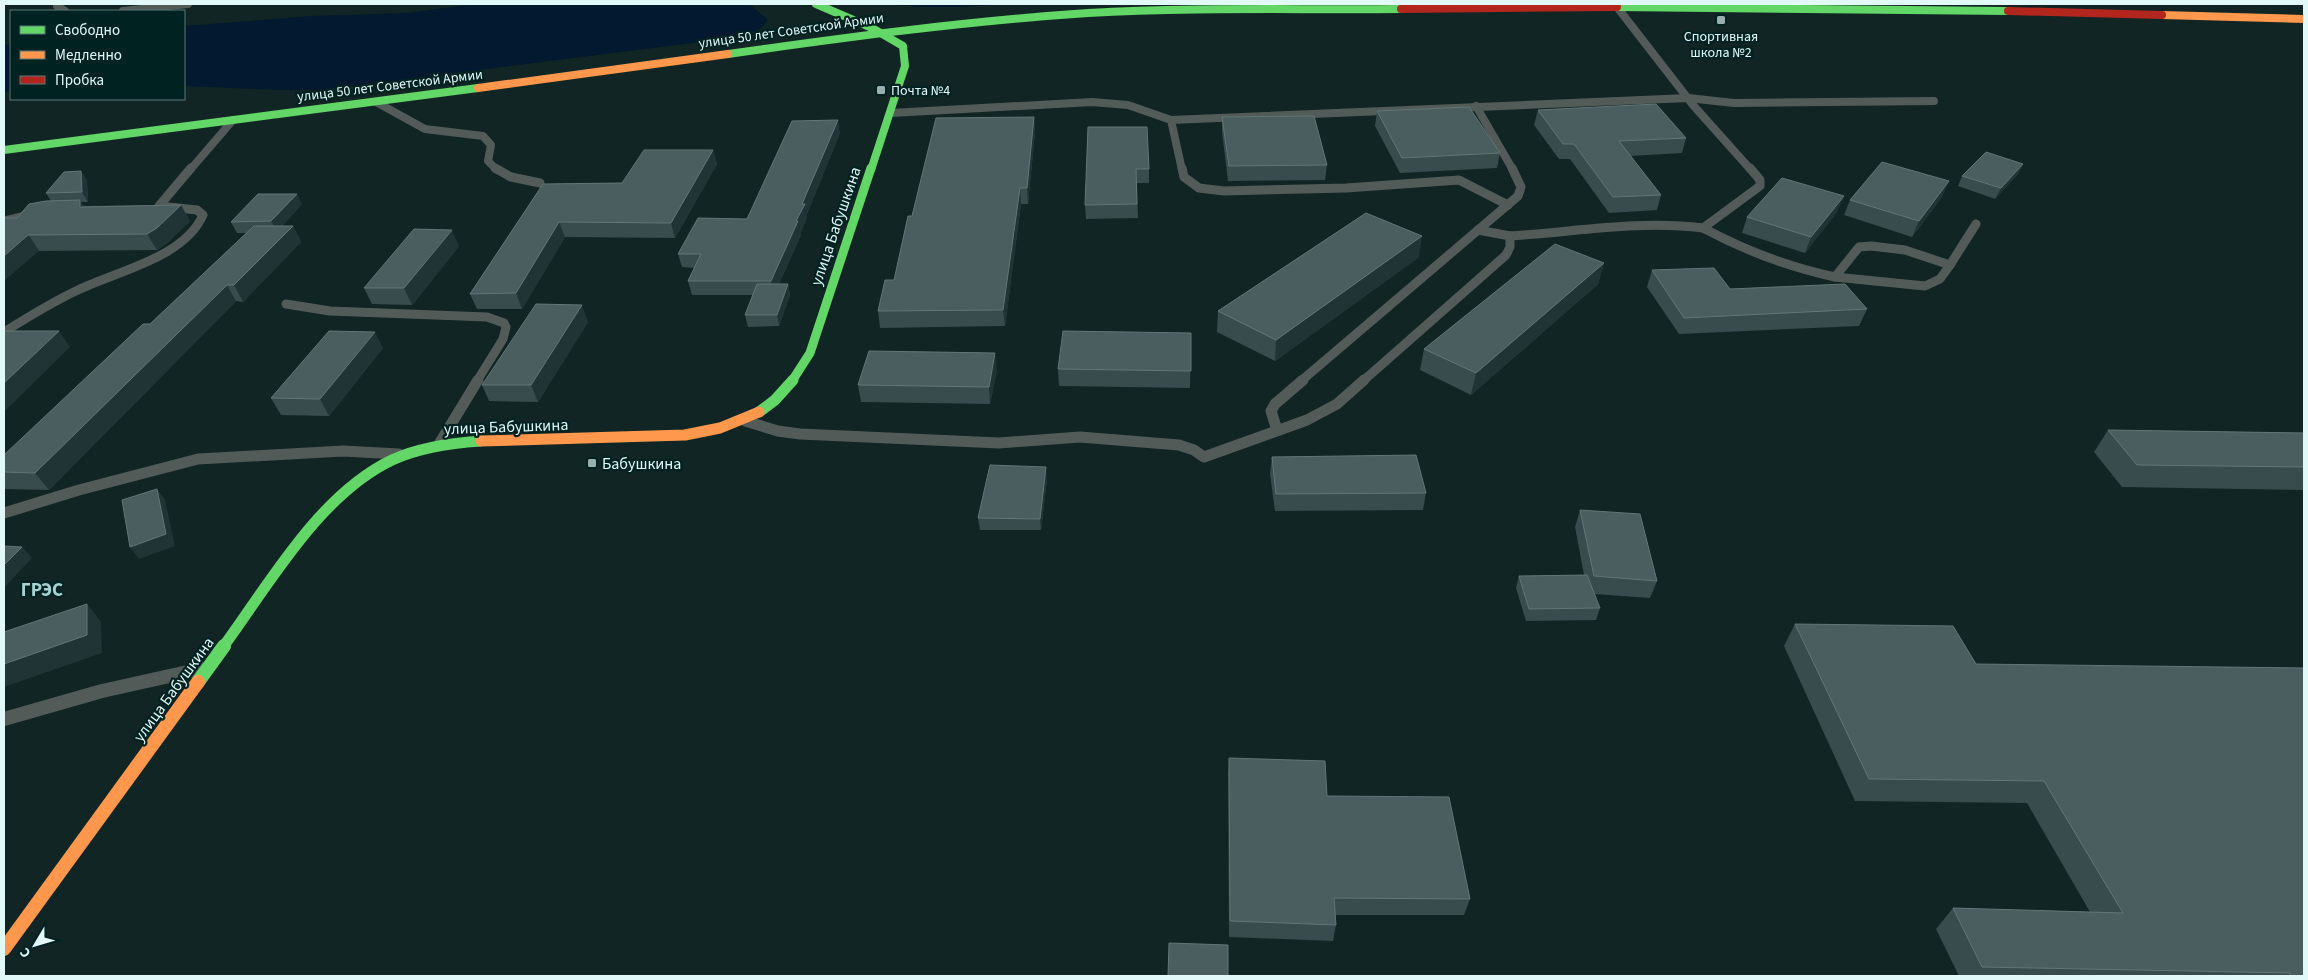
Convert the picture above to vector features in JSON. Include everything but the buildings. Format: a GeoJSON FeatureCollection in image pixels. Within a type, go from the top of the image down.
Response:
{"type":"FeatureCollection","features":[{"type":"Feature","properties":{"kind":"main road","name":"улица Бабушкина"},"geometry":{"type":"LineString","coordinates":[[4,949],[304,535],[337,499],[382,466],[405,454],[439,444],[476,441],[670,437],[704,433],[745,420],[770,406],[796,380],[810,353],[905,66],[903,46],[882,32],[816,4]]}},
{"type":"Feature","properties":{"kind":"main road","name":"улица 50 лет Советской Армии"},"geometry":{"type":"LineString","coordinates":[[4,150],[376,102],[882,32],[1047,16],[1151,11],[1617,7],[1987,10],[2304,19]]}},
{"type":"Feature","properties":{"kind":"lane"},"geometry":{"type":"LineString","coordinates":[[132,10],[188,4]]}},
{"type":"Feature","properties":{"kind":"lane"},"geometry":{"type":"LineString","coordinates":[[1617,7],[1688,98],[1760,180],[1760,186],[1755,191],[1703,228]]}},
{"type":"Feature","properties":{"kind":"lane"},"geometry":{"type":"LineString","coordinates":[[891,113],[1092,102],[1128,105],[1171,120],[1688,98],[1734,102],[1934,101]]}},
{"type":"Feature","properties":{"kind":"lane"},"geometry":{"type":"LineString","coordinates":[[376,102],[425,129],[483,136],[491,145],[488,161],[493,168],[501,174],[540,183]]}},
{"type":"Feature","properties":{"kind":"lane"},"geometry":{"type":"LineString","coordinates":[[1277,430],[1271,411],[1274,404],[1518,196],[1521,187],[1516,175],[1476,106]]}},
{"type":"Feature","properties":{"kind":"lane"},"geometry":{"type":"LineString","coordinates":[[4,332],[76,291],[172,249],[186,239],[202,222],[203,215],[197,210],[154,206],[233,120]]}},
{"type":"Feature","properties":{"kind":"lane"},"geometry":{"type":"LineString","coordinates":[[1171,120],[1184,177],[1200,188],[1224,191],[1346,188],[1459,180],[1508,205]]}},
{"type":"Feature","properties":{"kind":"lane"},"geometry":{"type":"LineString","coordinates":[[4,221],[41,212]]}},
{"type":"Feature","properties":{"kind":"lane"},"geometry":{"type":"LineString","coordinates":[[1478,230],[1510,236],[1656,224],[1682,225],[1703,228],[1729,244],[1810,273],[1925,286],[1937,284],[1941,280],[1976,224]]}},
{"type":"Feature","properties":{"kind":"lane"},"geometry":{"type":"LineString","coordinates":[[745,420],[778,431],[800,434],[999,443],[1080,437],[1179,444],[1194,450],[1204,457],[1307,420],[1350,394],[1501,261],[1509,252],[1510,236]]}},
{"type":"Feature","properties":{"kind":"lane"},"geometry":{"type":"LineString","coordinates":[[1835,277],[1859,247],[1869,245],[1896,248],[1950,265]]}},
{"type":"Feature","properties":{"kind":"lane"},"geometry":{"type":"LineString","coordinates":[[286,304],[330,311],[487,317],[504,323],[506,328],[504,339],[439,444]]}},
{"type":"Feature","properties":{"kind":"lane"},"geometry":{"type":"LineString","coordinates":[[4,513],[79,490],[198,459],[343,451],[405,454]]}},
{"type":"Feature","properties":{"kind":"lane"},"geometry":{"type":"LineString","coordinates":[[4,719],[63,701],[138,682],[209,668]]}},
{"type":"Feature","properties":{"kind":"water"},"geometry":{"type":"Polygon","coordinates":[[[474,4],[749,4],[768,20],[760,29],[740,37],[321,90],[185,86],[185,26],[312,16],[408,13],[474,4]]]}},
{"type":"Feature","properties":{"kind":"water"},"geometry":{"type":"Polygon","coordinates":[[[886,4],[1006,4],[916,7],[886,4]]]}},
{"type":"Feature","properties":{"kind":"water"},"geometry":{"type":"Polygon","coordinates":[[[10,44],[10,91],[4,92],[4,45],[10,44]]]}},
{"type":"Feature","properties":{"kind":"traffic: fast"},"geometry":{"type":"LineString","coordinates":[[759,412],[789,386],[810,353],[905,66],[903,46],[872,28],[816,4]]}},
{"type":"Feature","properties":{"kind":"traffic: fast"},"geometry":{"type":"LineString","coordinates":[[1617,7],[2008,11]]}},
{"type":"Feature","properties":{"kind":"traffic: fast"},"geometry":{"type":"LineString","coordinates":[[728,54],[926,28],[1006,19],[1090,13],[1179,10],[1401,9]]}},
{"type":"Feature","properties":{"kind":"traffic: fast"},"geometry":{"type":"LineString","coordinates":[[4,150],[478,88]]}},
{"type":"Feature","properties":{"kind":"traffic: fast"},"geometry":{"type":"LineString","coordinates":[[198,682],[306,534],[321,516],[354,484],[392,460],[414,452],[447,444],[481,441]]}},
{"type":"Feature","properties":{"kind":"traffic: slow"},"geometry":{"type":"LineString","coordinates":[[2162,15],[2304,19]]}},
{"type":"Feature","properties":{"kind":"traffic: slow"},"geometry":{"type":"LineString","coordinates":[[478,88],[728,54]]}},
{"type":"Feature","properties":{"kind":"traffic: slow"},"geometry":{"type":"LineString","coordinates":[[481,441],[685,435],[720,428],[759,412]]}},
{"type":"Feature","properties":{"kind":"traffic: slow"},"geometry":{"type":"LineString","coordinates":[[4,949],[198,682]]}},
{"type":"Feature","properties":{"kind":"traffic: jam"},"geometry":{"type":"LineString","coordinates":[[1401,9],[1617,7]]}},
{"type":"Feature","properties":{"kind":"traffic: jam"},"geometry":{"type":"LineString","coordinates":[[2008,11],[2162,15]]}},
{"type":"Feature","properties":{"kind":"place","name":"Спортивная школа №2"},"geometry":{"type":"Point","coordinates":[1721,20]}},
{"type":"Feature","properties":{"kind":"place","name":"Почта №4"},"geometry":{"type":"Point","coordinates":[881,90]}},
{"type":"Feature","properties":{"kind":"place","name":"Бабушкина"},"geometry":{"type":"Point","coordinates":[592,463]}},
{"type":"Feature","properties":{"kind":"district","name":"ГРЭС"},"geometry":{"type":"Point","coordinates":[42,589]}}]}
